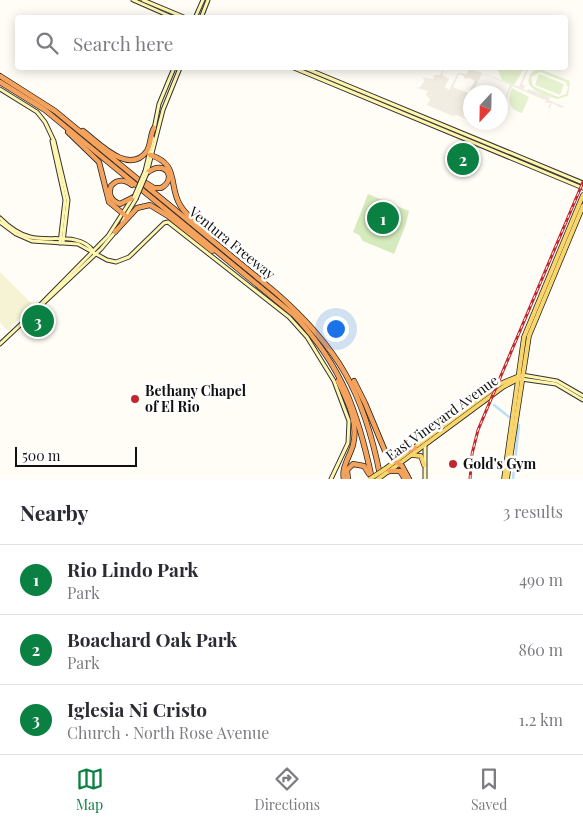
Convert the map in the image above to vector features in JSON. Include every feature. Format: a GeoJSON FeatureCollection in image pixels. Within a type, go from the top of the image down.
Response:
{"type":"FeatureCollection","features":[{"type":"Feature","properties":{"kind":"highway","name":"Ventura Freeway"},"geometry":{"type":"LineString","coordinates":[[0,76],[55,111],[296,311],[327,345],[345,370],[368,424],[380,479]]}},
{"type":"Feature","properties":{"kind":"highway","name":"Ventura Freeway"},"geometry":{"type":"LineString","coordinates":[[0,82],[30,99],[60,121],[299,320],[324,350],[337,372],[359,420],[371,479]]}},
{"type":"Feature","properties":{"kind":"highway"},"geometry":{"type":"LineString","coordinates":[[55,111],[114,155],[125,160],[136,159],[146,152],[154,128]]}},
{"type":"Feature","properties":{"kind":"highway"},"geometry":{"type":"LineString","coordinates":[[60,121],[99,162],[106,198],[112,206],[125,216]]}},
{"type":"Feature","properties":{"kind":"highway"},"geometry":{"type":"LineString","coordinates":[[151,155],[170,169],[176,196],[182,208],[221,248]]}},
{"type":"Feature","properties":{"kind":"highway"},"geometry":{"type":"LineString","coordinates":[[135,177],[156,188],[163,187],[168,181],[168,174],[162,167],[156,167],[146,172]]}},
{"type":"Feature","properties":{"kind":"highway"},"geometry":{"type":"LineString","coordinates":[[135,198],[123,204],[117,203],[110,196],[110,188],[115,182],[123,180],[151,196]]}},
{"type":"Feature","properties":{"kind":"highway"},"geometry":{"type":"LineString","coordinates":[[115,232],[137,208],[145,205],[153,206],[242,272]]}},
{"type":"Feature","properties":{"kind":"highway"},"geometry":{"type":"LineString","coordinates":[[345,370],[365,403],[383,450],[396,456],[416,448]]}},
{"type":"Feature","properties":{"kind":"highway"},"geometry":{"type":"LineString","coordinates":[[337,372],[355,430],[352,448],[343,472],[344,479]]}},
{"type":"Feature","properties":{"kind":"highway"},"geometry":{"type":"LineString","coordinates":[[398,461],[407,479]]}},
{"type":"Feature","properties":{"kind":"highway"},"geometry":{"type":"LineString","coordinates":[[348,479],[349,468],[357,464],[364,466],[371,479]]}},
{"type":"Feature","properties":{"kind":"highway"},"geometry":{"type":"LineString","coordinates":[[386,471],[401,471],[407,479]]}},
{"type":"Feature","properties":{"kind":"main road"},"geometry":{"type":"LineString","coordinates":[[132,0],[167,15]]}},
{"type":"Feature","properties":{"kind":"main road"},"geometry":{"type":"LineString","coordinates":[[137,0],[153,3]]}},
{"type":"Feature","properties":{"kind":"main road"},"geometry":{"type":"LineString","coordinates":[[143,0],[179,15]]}},
{"type":"Feature","properties":{"kind":"main road"},"geometry":{"type":"LineString","coordinates":[[196,15],[203,0]]}},
{"type":"Feature","properties":{"kind":"main road"},"geometry":{"type":"LineString","coordinates":[[202,15],[208,0]]}},
{"type":"Feature","properties":{"kind":"main road"},"geometry":{"type":"LineString","coordinates":[[151,155],[159,104],[173,70]]}},
{"type":"Feature","properties":{"kind":"main road"},"geometry":{"type":"LineString","coordinates":[[0,344],[115,232],[135,198],[146,172],[162,110],[179,70]]}},
{"type":"Feature","properties":{"kind":"main road"},"geometry":{"type":"LineString","coordinates":[[299,70],[423,121],[460,132],[583,183]]}},
{"type":"Feature","properties":{"kind":"main road"},"geometry":{"type":"LineString","coordinates":[[310,70],[583,188]]}},
{"type":"Feature","properties":{"kind":"main road"},"geometry":{"type":"LineString","coordinates":[[0,89],[37,112],[45,122],[52,140],[65,200],[61,241]]}},
{"type":"Feature","properties":{"kind":"main road"},"geometry":{"type":"LineString","coordinates":[[544,172],[558,172]]}},
{"type":"Feature","properties":{"kind":"main road"},"geometry":{"type":"LineString","coordinates":[[506,479],[522,344],[533,313],[583,195]]}},
{"type":"Feature","properties":{"kind":"main road"},"geometry":{"type":"LineString","coordinates":[[506,479],[515,388],[527,341],[534,319],[583,206]]}},
{"type":"Feature","properties":{"kind":"main road"},"geometry":{"type":"LineString","coordinates":[[95,252],[125,216]]}},
{"type":"Feature","properties":{"kind":"main road"},"geometry":{"type":"LineString","coordinates":[[0,218],[12,229],[29,237],[78,244],[113,262],[124,260],[164,222],[168,222],[294,322],[307,337],[332,378],[349,421],[348,443],[331,479]]}},
{"type":"Feature","properties":{"kind":"main road"},"geometry":{"type":"LineString","coordinates":[[0,222],[16,234],[29,240],[61,241]]}},
{"type":"Feature","properties":{"kind":"main road"},"geometry":{"type":"LineString","coordinates":[[567,232],[568,239]]}},
{"type":"Feature","properties":{"kind":"main road"},"geometry":{"type":"LineString","coordinates":[[562,245],[568,239]]}},
{"type":"Feature","properties":{"kind":"main road"},"geometry":{"type":"LineString","coordinates":[[533,313],[534,319]]}},
{"type":"Feature","properties":{"kind":"main road"},"geometry":{"type":"LineString","coordinates":[[519,378],[549,378],[583,396]]}},
{"type":"Feature","properties":{"kind":"main road","name":"East Vineyard Avenue"},"geometry":{"type":"LineString","coordinates":[[371,479],[386,471],[462,415],[519,378]]}},
{"type":"Feature","properties":{"kind":"main road","name":"East Vineyard Avenue"},"geometry":{"type":"LineString","coordinates":[[398,461],[412,455],[425,442],[458,422],[467,409],[494,388],[519,378]]}},
{"type":"Feature","properties":{"kind":"main road"},"geometry":{"type":"LineString","coordinates":[[490,384],[494,388]]}},
{"type":"Feature","properties":{"kind":"main road"},"geometry":{"type":"LineString","coordinates":[[508,384],[515,388]]}},
{"type":"Feature","properties":{"kind":"main road"},"geometry":{"type":"LineString","coordinates":[[563,385],[583,400]]}},
{"type":"Feature","properties":{"kind":"main road"},"geometry":{"type":"LineString","coordinates":[[425,442],[425,479]]}},
{"type":"Feature","properties":{"kind":"main road"},"geometry":{"type":"LineString","coordinates":[[412,455],[421,456],[424,465]]}},
{"type":"Feature","properties":{"kind":"main road","name":"East Vineyard Avenue"},"geometry":{"type":"LineString","coordinates":[[380,479],[386,471]]}},
{"type":"Feature","properties":{"kind":"shaded area"},"geometry":{"type":"Polygon","coordinates":[[[443,70],[442,75],[449,79],[445,87],[449,90],[458,73],[467,74],[468,70],[474,70],[519,87],[526,70],[528,70],[522,84],[525,86],[523,89],[550,97],[549,100],[565,107],[561,108],[552,103],[544,123],[550,107],[547,109],[551,103],[544,102],[547,101],[512,86],[508,94],[510,85],[482,73],[476,85],[472,85],[475,81],[470,78],[465,79],[464,76],[459,74],[453,87],[463,91],[463,118],[457,115],[453,116],[427,105],[430,99],[426,95],[428,91],[416,88],[420,87],[425,80],[422,77],[433,79],[434,75],[440,75],[443,70]]]}},
{"type":"Feature","properties":{"kind":"shaded area"},"geometry":{"type":"Polygon","coordinates":[[[0,272],[32,304],[8,331],[0,322],[0,272]]]}},
{"type":"Feature","properties":{"kind":"green space"},"geometry":{"type":"Polygon","coordinates":[[[498,70],[523,70],[514,85],[502,80],[498,70]]]}},
{"type":"Feature","properties":{"kind":"green space"},"geometry":{"type":"Polygon","coordinates":[[[542,70],[570,81],[568,96],[557,99],[537,91],[530,85],[528,80],[533,72],[542,70]],[[540,72],[531,77],[533,86],[558,97],[566,94],[568,88],[566,82],[540,72]]]}},
{"type":"Feature","properties":{"kind":"green space"},"geometry":{"type":"Polygon","coordinates":[[[539,74],[564,84],[560,95],[535,85],[539,74]]]}},
{"type":"Feature","properties":{"kind":"green space"},"geometry":{"type":"Polygon","coordinates":[[[512,88],[529,97],[522,113],[515,110],[510,104],[509,97],[512,88]]]}},
{"type":"Feature","properties":{"kind":"green space"},"geometry":{"type":"Polygon","coordinates":[[[368,194],[409,211],[394,254],[363,241],[359,235],[353,232],[368,194]]]}},
{"type":"Feature","properties":{"kind":"waterway"},"geometry":{"type":"LineString","coordinates":[[494,405],[509,417]]}},
{"type":"Feature","properties":{"kind":"waterway"},"geometry":{"type":"LineString","coordinates":[[513,479],[519,425]]}},
{"type":"Feature","properties":{"kind":"railway"},"geometry":{"type":"LineString","coordinates":[[470,479],[472,454],[478,430],[583,182]]}},
{"type":"Feature","properties":{"kind":"place","name":"Boachard Oak Park"},"geometry":{"type":"Point","coordinates":[463,159]}},
{"type":"Feature","properties":{"kind":"place","name":"Rio Lindo Park"},"geometry":{"type":"Point","coordinates":[383,218]}},
{"type":"Feature","properties":{"kind":"place","name":"Iglesia Ni Cristo"},"geometry":{"type":"Point","coordinates":[38,321]}},
{"type":"Feature","properties":{"kind":"place","name":"Bethany Chapel of El Rio"},"geometry":{"type":"Point","coordinates":[135,399]}},
{"type":"Feature","properties":{"kind":"place","name":"Gold's Gym"},"geometry":{"type":"Point","coordinates":[453,464]}}]}
